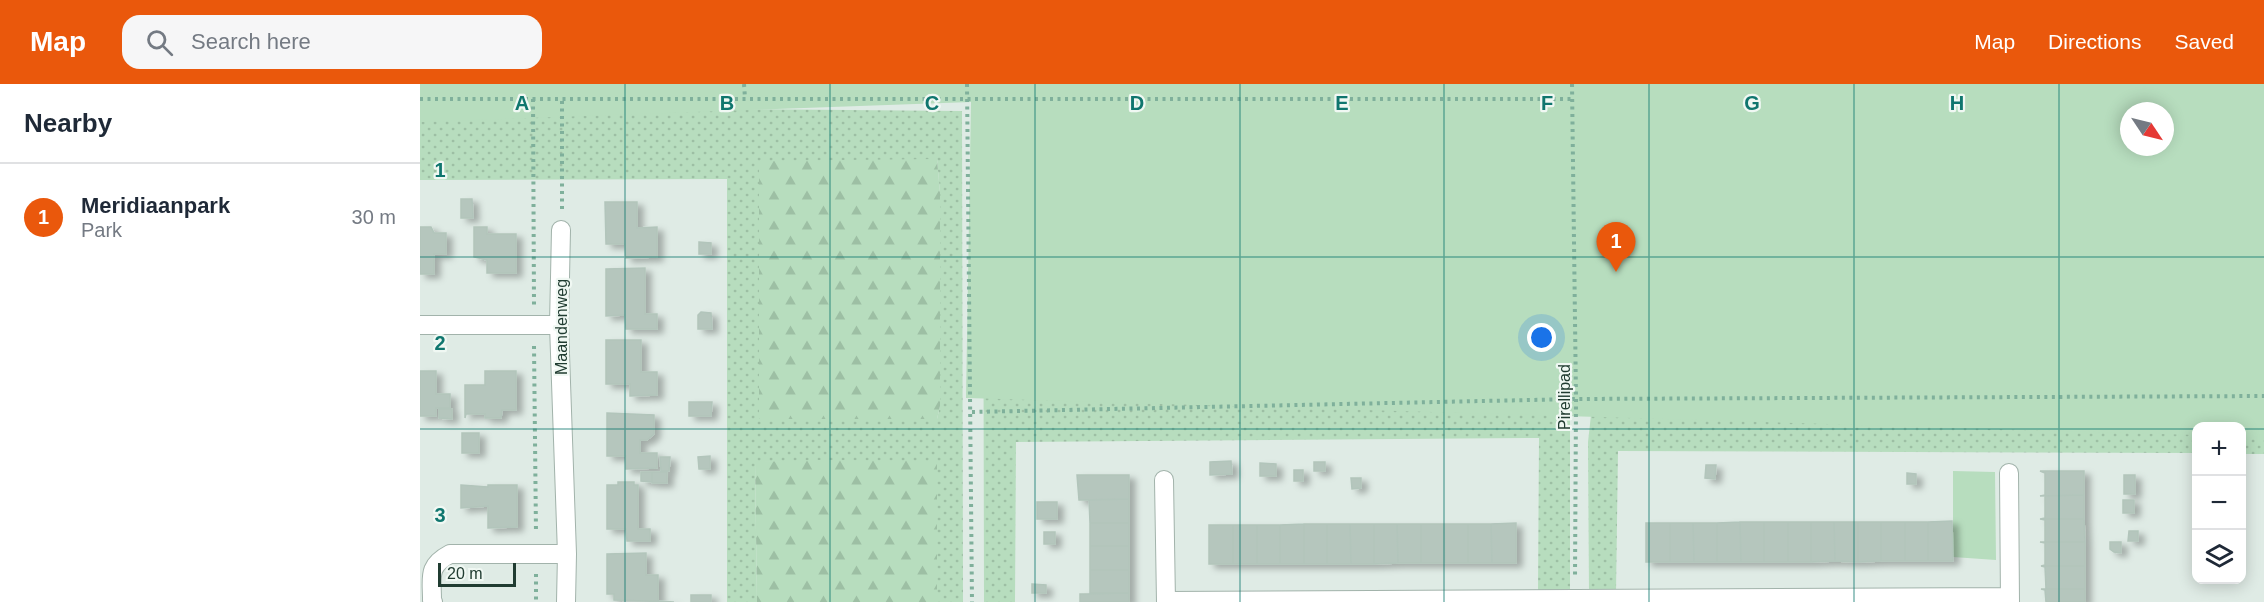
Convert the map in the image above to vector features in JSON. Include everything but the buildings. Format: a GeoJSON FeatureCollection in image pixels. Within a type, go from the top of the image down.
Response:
{"type":"FeatureCollection","features":[{"type":"Feature","properties":{"kind":"street","name":"Maandenweg"},"geometry":{"type":"LineString","coordinates":[[561,230],[559,325],[567,554],[566,602]]}},
{"type":"Feature","properties":{"kind":"street"},"geometry":{"type":"LineString","coordinates":[[420,325],[559,325]]}},
{"type":"Feature","properties":{"kind":"street"},"geometry":{"type":"LineString","coordinates":[[1164,480],[1166,602],[1575,599],[2010,600],[2009,473]]}},
{"type":"Feature","properties":{"kind":"street"},"geometry":{"type":"LineString","coordinates":[[434,602],[432,600],[432,570],[440,560],[450,554],[567,554]]}},
{"type":"Feature","properties":{"kind":"path"},"geometry":{"type":"LineString","coordinates":[[744,84],[745,98]]}},
{"type":"Feature","properties":{"kind":"path"},"geometry":{"type":"LineString","coordinates":[[967,84],[972,412],[972,602]]}},
{"type":"Feature","properties":{"kind":"path","name":"Pirellipad"},"geometry":{"type":"LineString","coordinates":[[1572,84],[1576,399],[1575,599]]}},
{"type":"Feature","properties":{"kind":"path"},"geometry":{"type":"LineString","coordinates":[[420,99],[1572,99]]}},
{"type":"Feature","properties":{"kind":"path","name":"Maandenweg"},"geometry":{"type":"LineString","coordinates":[[533,99],[536,602]]}},
{"type":"Feature","properties":{"kind":"path"},"geometry":{"type":"LineString","coordinates":[[561,230],[562,99]]}},
{"type":"Feature","properties":{"kind":"path"},"geometry":{"type":"LineString","coordinates":[[972,412],[1576,399],[2264,396]]}},
{"type":"Feature","properties":{"kind":"green space"},"geometry":{"type":"Polygon","coordinates":[[[420,84],[2264,84],[2264,437],[2246,437],[2246,422],[2192,422],[2192,435],[966,398],[971,102],[420,122],[420,84]]]}},
{"type":"Feature","properties":{"kind":"green space"},"geometry":{"type":"Polygon","coordinates":[[[420,110],[962,111],[963,602],[937,602],[937,461],[755,462],[757,602],[727,602],[727,179],[420,180],[420,110]],[[937,159],[937,419],[940,406],[940,193],[937,159]]]}},
{"type":"Feature","properties":{"kind":"green space"},"geometry":{"type":"Polygon","coordinates":[[[983,111],[1570,406],[1570,593],[1538,593],[1539,438],[1016,442],[1015,602],[984,602],[983,111]]]}},
{"type":"Feature","properties":{"kind":"green space"},"geometry":{"type":"Polygon","coordinates":[[[937,159],[940,193],[940,406],[937,419],[759,419],[759,161],[937,159]]]}},
{"type":"Feature","properties":{"kind":"green space"},"geometry":{"type":"Polygon","coordinates":[[[2264,404],[2264,454],[2246,454],[2246,422],[2192,422],[2192,453],[1618,451],[1616,593],[1589,593],[1588,442],[1592,406],[2264,404]]]}},
{"type":"Feature","properties":{"kind":"green space"},"geometry":{"type":"Polygon","coordinates":[[[937,461],[937,602],[757,602],[755,462],[937,461]]]}},
{"type":"Feature","properties":{"kind":"green space"},"geometry":{"type":"Polygon","coordinates":[[[1953,471],[1995,472],[1996,560],[1953,557],[1953,471]]]}},
{"type":"Feature","properties":{"kind":"place","name":"Meridiaanpark"},"geometry":{"type":"Point","coordinates":[1616,272]}}]}
